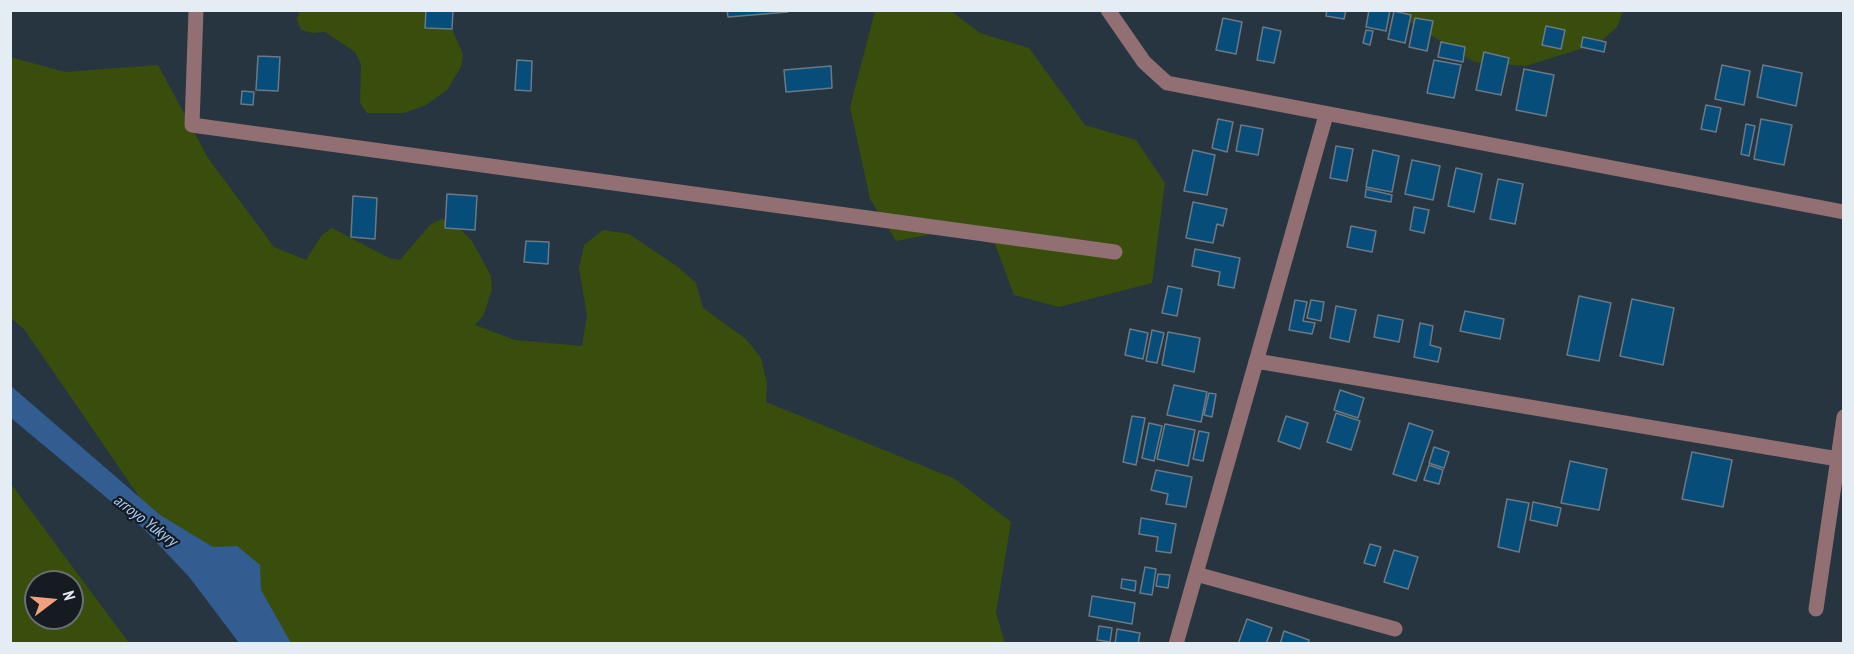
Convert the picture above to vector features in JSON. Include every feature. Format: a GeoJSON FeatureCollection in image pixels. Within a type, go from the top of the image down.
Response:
{"type":"FeatureCollection","features":[{"type":"Feature","properties":{"kind":"street"},"geometry":{"type":"LineString","coordinates":[[196,10],[192,125],[1115,252]]}},
{"type":"Feature","properties":{"kind":"street"},"geometry":{"type":"LineString","coordinates":[[1108,10],[1144,62],[1167,83],[1844,212]]}},
{"type":"Feature","properties":{"kind":"street"},"geometry":{"type":"LineString","coordinates":[[1176,644],[1326,115]]}},
{"type":"Feature","properties":{"kind":"street"},"geometry":{"type":"LineString","coordinates":[[1256,361],[1838,459]]}},
{"type":"Feature","properties":{"kind":"street"},"geometry":{"type":"LineString","coordinates":[[1816,609],[1844,417]]}},
{"type":"Feature","properties":{"kind":"street"},"geometry":{"type":"LineString","coordinates":[[1196,574],[1395,629]]}},
{"type":"Feature","properties":{"kind":"green space"},"geometry":{"type":"Polygon","coordinates":[[[300,11],[444,11],[463,54],[461,67],[447,90],[426,105],[404,113],[367,113],[360,103],[361,64],[355,52],[325,32],[313,33],[301,30],[297,19],[300,11]]]}},
{"type":"Feature","properties":{"kind":"green space"},"geometry":{"type":"Polygon","coordinates":[[[875,11],[951,11],[980,33],[1029,48],[1085,125],[1136,140],[1165,183],[1152,283],[1059,307],[1014,295],[995,244],[943,232],[896,241],[870,199],[850,107],[875,11]]]}},
{"type":"Feature","properties":{"kind":"green space"},"geometry":{"type":"Polygon","coordinates":[[[1392,11],[1623,11],[1617,27],[1599,43],[1526,66],[1474,62],[1392,11]]]}},
{"type":"Feature","properties":{"kind":"green space"},"geometry":{"type":"Polygon","coordinates":[[[10,57],[65,72],[158,65],[208,158],[274,247],[306,260],[322,235],[332,228],[389,258],[400,260],[431,224],[442,219],[454,223],[472,241],[491,276],[492,290],[483,316],[475,325],[515,340],[582,346],[587,315],[579,268],[584,245],[603,230],[629,234],[678,267],[696,283],[703,308],[746,339],[761,358],[767,383],[766,402],[955,479],[1011,522],[996,613],[1005,643],[243,643],[232,632],[24,329],[11,318],[10,57]]]}},
{"type":"Feature","properties":{"kind":"green space"},"geometry":{"type":"Polygon","coordinates":[[[10,484],[75,570],[24,570],[24,630],[84,630],[84,582],[129,643],[11,643],[10,484]]]}},
{"type":"Feature","properties":{"kind":"water","name":"arroyo Yukyry"},"geometry":{"type":"Polygon","coordinates":[[[11,386],[160,515],[213,547],[237,546],[260,565],[261,590],[291,643],[239,643],[190,578],[144,529],[11,418],[11,386]]]}},
{"type":"Feature","properties":{"kind":"building"},"geometry":{"type":"Polygon","coordinates":[[[426,10],[453,10],[452,29],[425,28],[426,10]]]}},
{"type":"Feature","properties":{"kind":"building"},"geometry":{"type":"Polygon","coordinates":[[[727,10],[788,10],[788,12],[728,17],[727,10]]]}},
{"type":"Feature","properties":{"kind":"building"},"geometry":{"type":"Polygon","coordinates":[[[1327,10],[1346,10],[1344,19],[1326,16],[1327,10]]]}},
{"type":"Feature","properties":{"kind":"building"},"geometry":{"type":"Polygon","coordinates":[[[1369,10],[1390,10],[1386,31],[1366,27],[1369,10]]]}},
{"type":"Feature","properties":{"kind":"building"},"geometry":{"type":"Polygon","coordinates":[[[1394,11],[1411,15],[1405,43],[1388,39],[1394,11]]]}},
{"type":"Feature","properties":{"kind":"building"},"geometry":{"type":"Polygon","coordinates":[[[1223,18],[1242,22],[1236,54],[1216,50],[1223,18]]]}},
{"type":"Feature","properties":{"kind":"building"},"geometry":{"type":"Polygon","coordinates":[[[1415,18],[1433,21],[1427,51],[1409,47],[1415,18]]]}},
{"type":"Feature","properties":{"kind":"building"},"geometry":{"type":"Polygon","coordinates":[[[1546,26],[1565,30],[1561,49],[1542,45],[1546,26]]]}},
{"type":"Feature","properties":{"kind":"building"},"geometry":{"type":"Polygon","coordinates":[[[1263,27],[1281,31],[1274,63],[1257,60],[1263,27]]]}},
{"type":"Feature","properties":{"kind":"building"},"geometry":{"type":"Polygon","coordinates":[[[1366,30],[1373,31],[1370,45],[1363,43],[1366,30]]]}},
{"type":"Feature","properties":{"kind":"building"},"geometry":{"type":"Polygon","coordinates":[[[1583,37],[1606,42],[1604,52],[1581,47],[1583,37]]]}},
{"type":"Feature","properties":{"kind":"building"},"geometry":{"type":"Polygon","coordinates":[[[1441,42],[1465,47],[1463,62],[1438,57],[1441,42]]]}},
{"type":"Feature","properties":{"kind":"building"},"geometry":{"type":"Polygon","coordinates":[[[1484,52],[1509,58],[1501,95],[1476,90],[1484,52]]]}},
{"type":"Feature","properties":{"kind":"building"},"geometry":{"type":"Polygon","coordinates":[[[258,56],[280,57],[278,91],[256,90],[258,56]]]}},
{"type":"Feature","properties":{"kind":"building"},"geometry":{"type":"Polygon","coordinates":[[[517,60],[532,61],[531,91],[515,90],[517,60]]]}},
{"type":"Feature","properties":{"kind":"building"},"geometry":{"type":"Polygon","coordinates":[[[1434,60],[1461,65],[1454,98],[1427,93],[1434,60]]]}},
{"type":"Feature","properties":{"kind":"building"},"geometry":{"type":"Polygon","coordinates":[[[1722,65],[1750,71],[1744,105],[1715,99],[1722,65]]]}},
{"type":"Feature","properties":{"kind":"building"},"geometry":{"type":"Polygon","coordinates":[[[1763,65],[1802,73],[1796,106],[1757,97],[1763,65]]]}},
{"type":"Feature","properties":{"kind":"building"},"geometry":{"type":"Polygon","coordinates":[[[831,66],[832,88],[786,92],[784,70],[831,66]]]}},
{"type":"Feature","properties":{"kind":"building"},"geometry":{"type":"Polygon","coordinates":[[[1524,69],[1554,75],[1546,116],[1516,110],[1524,69]]]}},
{"type":"Feature","properties":{"kind":"building"},"geometry":{"type":"Polygon","coordinates":[[[242,91],[254,92],[253,105],[241,104],[242,91]]]}},
{"type":"Feature","properties":{"kind":"building"},"geometry":{"type":"Polygon","coordinates":[[[1706,105],[1721,108],[1716,132],[1701,129],[1706,105]]]}},
{"type":"Feature","properties":{"kind":"building"},"geometry":{"type":"Polygon","coordinates":[[[1218,119],[1233,122],[1227,152],[1212,148],[1218,119]]]}},
{"type":"Feature","properties":{"kind":"building"},"geometry":{"type":"Polygon","coordinates":[[[1761,119],[1792,125],[1784,165],[1754,159],[1761,119]]]}},
{"type":"Feature","properties":{"kind":"building"},"geometry":{"type":"Polygon","coordinates":[[[1746,124],[1755,126],[1749,156],[1741,154],[1746,124]]]}},
{"type":"Feature","properties":{"kind":"building"},"geometry":{"type":"Polygon","coordinates":[[[1241,125],[1263,129],[1258,155],[1236,151],[1241,125]]]}},
{"type":"Feature","properties":{"kind":"building"},"geometry":{"type":"Polygon","coordinates":[[[1336,146],[1353,149],[1347,181],[1330,178],[1336,146]]]}},
{"type":"Feature","properties":{"kind":"building"},"geometry":{"type":"Polygon","coordinates":[[[1193,150],[1215,155],[1207,195],[1184,191],[1193,150]]]}},
{"type":"Feature","properties":{"kind":"building"},"geometry":{"type":"Polygon","coordinates":[[[1373,150],[1399,156],[1392,192],[1366,187],[1373,150]]]}},
{"type":"Feature","properties":{"kind":"building"},"geometry":{"type":"Polygon","coordinates":[[[1412,160],[1440,166],[1433,200],[1405,194],[1412,160]]]}},
{"type":"Feature","properties":{"kind":"building"},"geometry":{"type":"Polygon","coordinates":[[[1456,168],[1482,174],[1474,212],[1448,206],[1456,168]]]}},
{"type":"Feature","properties":{"kind":"building"},"geometry":{"type":"Polygon","coordinates":[[[1498,179],[1523,184],[1515,224],[1490,219],[1498,179]]]}},
{"type":"Feature","properties":{"kind":"building"},"geometry":{"type":"Polygon","coordinates":[[[1366,189],[1392,195],[1391,202],[1365,197],[1366,189]]]}},
{"type":"Feature","properties":{"kind":"building"},"geometry":{"type":"Polygon","coordinates":[[[447,194],[477,196],[475,230],[445,228],[447,194]]]}},
{"type":"Feature","properties":{"kind":"building"},"geometry":{"type":"Polygon","coordinates":[[[353,196],[377,198],[375,239],[351,237],[353,196]]]}},
{"type":"Feature","properties":{"kind":"building"},"geometry":{"type":"Polygon","coordinates":[[[1193,202],[1227,209],[1223,226],[1217,224],[1213,243],[1186,238],[1193,202]]]}},
{"type":"Feature","properties":{"kind":"building"},"geometry":{"type":"Polygon","coordinates":[[[1414,207],[1429,210],[1424,233],[1410,230],[1414,207]]]}},
{"type":"Feature","properties":{"kind":"building"},"geometry":{"type":"Polygon","coordinates":[[[1351,226],[1376,231],[1372,252],[1347,247],[1351,226]]]}},
{"type":"Feature","properties":{"kind":"building"},"geometry":{"type":"Polygon","coordinates":[[[526,241],[549,242],[548,264],[524,262],[526,241]]]}},
{"type":"Feature","properties":{"kind":"building"},"geometry":{"type":"Polygon","coordinates":[[[1195,249],[1240,258],[1234,288],[1218,285],[1220,272],[1192,266],[1195,249]]]}},
{"type":"Feature","properties":{"kind":"building"},"geometry":{"type":"Polygon","coordinates":[[[1168,286],[1182,289],[1177,316],[1162,313],[1168,286]]]}},
{"type":"Feature","properties":{"kind":"building"},"geometry":{"type":"Polygon","coordinates":[[[1579,296],[1611,303],[1599,361],[1567,355],[1579,296]]]}},
{"type":"Feature","properties":{"kind":"building"},"geometry":{"type":"Polygon","coordinates":[[[1632,299],[1674,308],[1663,365],[1620,356],[1632,299]]]}},
{"type":"Feature","properties":{"kind":"building"},"geometry":{"type":"Polygon","coordinates":[[[1295,300],[1307,302],[1303,321],[1315,323],[1312,334],[1289,330],[1295,300]]]}},
{"type":"Feature","properties":{"kind":"building"},"geometry":{"type":"Polygon","coordinates":[[[1311,300],[1324,302],[1321,321],[1307,318],[1311,300]]]}},
{"type":"Feature","properties":{"kind":"building"},"geometry":{"type":"Polygon","coordinates":[[[1336,306],[1356,310],[1349,342],[1330,338],[1336,306]]]}},
{"type":"Feature","properties":{"kind":"building"},"geometry":{"type":"Polygon","coordinates":[[[1465,311],[1504,319],[1500,339],[1460,331],[1465,311]]]}},
{"type":"Feature","properties":{"kind":"building"},"geometry":{"type":"Polygon","coordinates":[[[1378,315],[1403,320],[1399,342],[1374,337],[1378,315]]]}},
{"type":"Feature","properties":{"kind":"building"},"geometry":{"type":"Polygon","coordinates":[[[1420,323],[1433,326],[1430,345],[1441,348],[1438,362],[1414,357],[1420,323]]]}},
{"type":"Feature","properties":{"kind":"building"},"geometry":{"type":"Polygon","coordinates":[[[1130,329],[1148,333],[1143,359],[1125,355],[1130,329]]]}},
{"type":"Feature","properties":{"kind":"building"},"geometry":{"type":"Polygon","coordinates":[[[1152,330],[1164,333],[1157,363],[1146,361],[1152,330]]]}},
{"type":"Feature","properties":{"kind":"building"},"geometry":{"type":"Polygon","coordinates":[[[1168,332],[1200,338],[1194,372],[1162,365],[1168,332]]]}},
{"type":"Feature","properties":{"kind":"building"},"geometry":{"type":"Polygon","coordinates":[[[1174,385],[1207,392],[1201,422],[1167,415],[1174,385]]]}},
{"type":"Feature","properties":{"kind":"building"},"geometry":{"type":"Polygon","coordinates":[[[1340,390],[1364,398],[1358,418],[1334,410],[1340,390]]]}},
{"type":"Feature","properties":{"kind":"building"},"geometry":{"type":"Polygon","coordinates":[[[1209,393],[1216,394],[1212,417],[1204,415],[1209,393]]]}},
{"type":"Feature","properties":{"kind":"building"},"geometry":{"type":"Polygon","coordinates":[[[1336,413],[1360,421],[1351,450],[1327,442],[1336,413]]]}},
{"type":"Feature","properties":{"kind":"building"},"geometry":{"type":"Polygon","coordinates":[[[1132,416],[1145,418],[1136,465],[1123,462],[1132,416]]]}},
{"type":"Feature","properties":{"kind":"building"},"geometry":{"type":"Polygon","coordinates":[[[1286,416],[1308,423],[1300,449],[1278,441],[1286,416]]]}},
{"type":"Feature","properties":{"kind":"building"},"geometry":{"type":"Polygon","coordinates":[[[1149,423],[1162,426],[1154,461],[1142,458],[1149,423]]]}},
{"type":"Feature","properties":{"kind":"building"},"geometry":{"type":"Polygon","coordinates":[[[1409,423],[1433,431],[1416,481],[1393,474],[1409,423]]]}},
{"type":"Feature","properties":{"kind":"building"},"geometry":{"type":"Polygon","coordinates":[[[1165,424],[1195,430],[1188,466],[1157,459],[1165,424]]]}},
{"type":"Feature","properties":{"kind":"building"},"geometry":{"type":"Polygon","coordinates":[[[1199,431],[1209,433],[1203,461],[1193,459],[1199,431]]]}},
{"type":"Feature","properties":{"kind":"building"},"geometry":{"type":"Polygon","coordinates":[[[1434,447],[1449,452],[1444,468],[1429,463],[1434,447]]]}},
{"type":"Feature","properties":{"kind":"building"},"geometry":{"type":"Polygon","coordinates":[[[1692,452],[1732,460],[1723,507],[1682,499],[1692,452]]]}},
{"type":"Feature","properties":{"kind":"building"},"geometry":{"type":"Polygon","coordinates":[[[1570,461],[1607,469],[1599,510],[1561,503],[1570,461]]]}},
{"type":"Feature","properties":{"kind":"building"},"geometry":{"type":"Polygon","coordinates":[[[1429,465],[1443,470],[1439,484],[1424,480],[1429,465]]]}},
{"type":"Feature","properties":{"kind":"building"},"geometry":{"type":"Polygon","coordinates":[[[1156,470],[1192,477],[1186,507],[1166,504],[1168,494],[1151,490],[1156,470]]]}},
{"type":"Feature","properties":{"kind":"building"},"geometry":{"type":"Polygon","coordinates":[[[1507,499],[1529,503],[1519,552],[1498,547],[1507,499]]]}},
{"type":"Feature","properties":{"kind":"building"},"geometry":{"type":"Polygon","coordinates":[[[1533,502],[1561,508],[1557,526],[1530,520],[1533,502]]]}},
{"type":"Feature","properties":{"kind":"building"},"geometry":{"type":"Polygon","coordinates":[[[1141,518],[1176,524],[1171,553],[1156,551],[1158,537],[1139,534],[1141,518]]]}},
{"type":"Feature","properties":{"kind":"building"},"geometry":{"type":"Polygon","coordinates":[[[1370,544],[1381,547],[1375,566],[1364,563],[1370,544]]]}},
{"type":"Feature","properties":{"kind":"building"},"geometry":{"type":"Polygon","coordinates":[[[1394,550],[1418,557],[1408,589],[1384,582],[1394,550]]]}},
{"type":"Feature","properties":{"kind":"building"},"geometry":{"type":"Polygon","coordinates":[[[1145,567],[1156,569],[1152,595],[1140,593],[1145,567]]]}},
{"type":"Feature","properties":{"kind":"building"},"geometry":{"type":"Polygon","coordinates":[[[1158,574],[1170,575],[1168,588],[1156,586],[1158,574]]]}},
{"type":"Feature","properties":{"kind":"building"},"geometry":{"type":"Polygon","coordinates":[[[1122,579],[1136,581],[1135,591],[1121,588],[1122,579]]]}},
{"type":"Feature","properties":{"kind":"building"},"geometry":{"type":"Polygon","coordinates":[[[1092,596],[1135,603],[1132,624],[1089,616],[1092,596]]]}},
{"type":"Feature","properties":{"kind":"building"},"geometry":{"type":"Polygon","coordinates":[[[1247,619],[1272,628],[1266,644],[1238,644],[1247,619]]]}},
{"type":"Feature","properties":{"kind":"building"},"geometry":{"type":"Polygon","coordinates":[[[1099,626],[1112,628],[1110,642],[1097,640],[1099,626]]]}},
{"type":"Feature","properties":{"kind":"building"},"geometry":{"type":"Polygon","coordinates":[[[1117,629],[1140,633],[1138,644],[1115,644],[1117,629]]]}},
{"type":"Feature","properties":{"kind":"building"},"geometry":{"type":"Polygon","coordinates":[[[1284,631],[1309,640],[1308,644],[1280,644],[1284,631]]]}}]}
